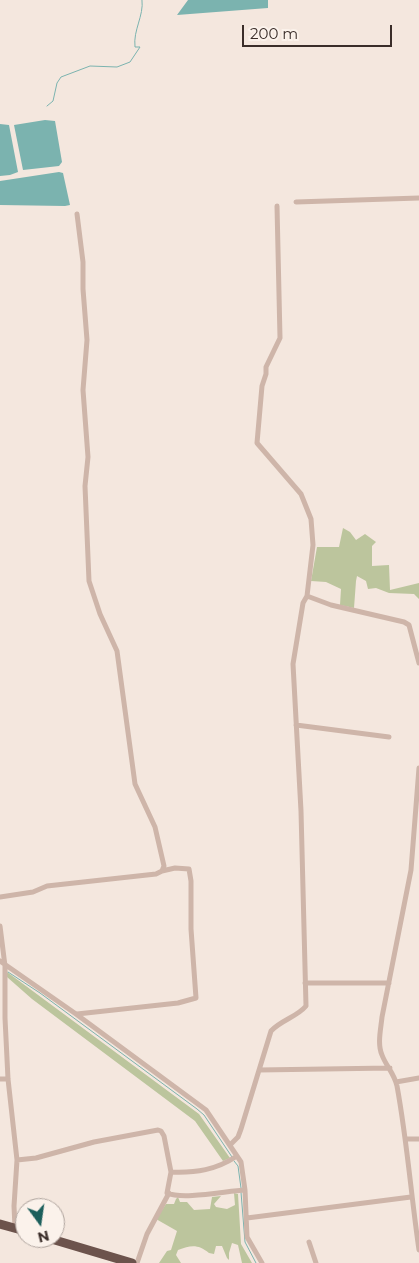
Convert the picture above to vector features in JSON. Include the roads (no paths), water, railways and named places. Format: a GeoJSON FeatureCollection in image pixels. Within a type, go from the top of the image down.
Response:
{"type":"FeatureCollection","features":[{"type":"Feature","properties":{"kind":"highway"},"geometry":{"type":"LineString","coordinates":[[0,1224],[15,1228]]}},
{"type":"Feature","properties":{"kind":"highway"},"geometry":{"type":"LineString","coordinates":[[65,1243],[132,1263]]}},
{"type":"Feature","properties":{"kind":"street"},"geometry":{"type":"LineString","coordinates":[[296,202],[419,198]]}},
{"type":"Feature","properties":{"kind":"street"},"geometry":{"type":"LineString","coordinates":[[230,1145],[238,1137],[271,1031],[302,1011],[306,1006],[293,664],[303,604],[307,596],[313,545],[311,519],[301,494],[257,443],[262,386],[266,367],[280,338],[277,206]]}},
{"type":"Feature","properties":{"kind":"street"},"geometry":{"type":"LineString","coordinates":[[77,214],[83,262],[87,340],[83,390],[88,457],[85,486],[89,581],[100,614],[117,651],[135,784],[155,827],[164,866],[162,871]]}},
{"type":"Feature","properties":{"kind":"street"},"geometry":{"type":"LineString","coordinates":[[307,596],[331,605],[404,622],[409,625],[419,662]]}},
{"type":"Feature","properties":{"kind":"street"},"geometry":{"type":"LineString","coordinates":[[296,725],[389,737]]}},
{"type":"Feature","properties":{"kind":"street"},"geometry":{"type":"LineString","coordinates":[[419,768],[411,870],[382,1017],[380,1041],[382,1056],[396,1082],[406,1139],[411,1196],[419,1250]]}},
{"type":"Feature","properties":{"kind":"street"},"geometry":{"type":"LineString","coordinates":[[0,897],[32,892],[47,886],[156,874],[175,868],[189,869],[192,882],[191,929],[196,998],[178,1004],[76,1014]]}},
{"type":"Feature","properties":{"kind":"street"},"geometry":{"type":"LineString","coordinates":[[0,926],[5,969],[8,1079],[17,1160],[14,1206],[15,1228]]}},
{"type":"Feature","properties":{"kind":"street"},"geometry":{"type":"LineString","coordinates":[[0,961],[5,969],[76,1014],[206,1110],[237,1156],[242,1167],[249,1242],[262,1263]]}},
{"type":"Feature","properties":{"kind":"street"},"geometry":{"type":"LineString","coordinates":[[305,983],[389,982]]}},
{"type":"Feature","properties":{"kind":"street"},"geometry":{"type":"LineString","coordinates":[[259,1070],[390,1068]]}},
{"type":"Feature","properties":{"kind":"street"},"geometry":{"type":"LineString","coordinates":[[396,1082],[419,1078]]}},
{"type":"Feature","properties":{"kind":"street"},"geometry":{"type":"LineString","coordinates":[[0,1079],[8,1079]]}},
{"type":"Feature","properties":{"kind":"street"},"geometry":{"type":"LineString","coordinates":[[17,1160],[36,1158],[94,1142],[158,1130],[164,1136],[171,1172],[167,1188],[169,1194],[147,1234],[137,1263]]}},
{"type":"Feature","properties":{"kind":"street"},"geometry":{"type":"LineString","coordinates":[[406,1139],[419,1139]]}},
{"type":"Feature","properties":{"kind":"street"},"geometry":{"type":"LineString","coordinates":[[171,1172],[201,1172],[222,1165],[237,1156]]}},
{"type":"Feature","properties":{"kind":"street"},"geometry":{"type":"LineString","coordinates":[[169,1194],[245,1190]]}},
{"type":"Feature","properties":{"kind":"street"},"geometry":{"type":"LineString","coordinates":[[247,1218],[411,1196]]}},
{"type":"Feature","properties":{"kind":"street"},"geometry":{"type":"LineString","coordinates":[[309,1242],[316,1263]]}},
{"type":"Feature","properties":{"kind":"water"},"geometry":{"type":"Polygon","coordinates":[[[188,0],[268,0],[268,8],[177,15],[188,0]]]}},
{"type":"Feature","properties":{"kind":"water"},"geometry":{"type":"Polygon","coordinates":[[[45,120],[55,121],[62,162],[59,166],[23,170],[14,125],[45,120]]]}},
{"type":"Feature","properties":{"kind":"water"},"geometry":{"type":"Polygon","coordinates":[[[0,124],[9,125],[18,172],[0,176],[0,124]]]}},
{"type":"Feature","properties":{"kind":"water"},"geometry":{"type":"Polygon","coordinates":[[[63,173],[70,205],[0,205],[0,181],[63,173]]]}},
{"type":"Feature","properties":{"kind":"waterway"},"geometry":{"type":"LineString","coordinates":[[47,106],[53,101],[57,83],[61,77],[90,66],[117,67],[130,62],[140,47],[135,47],[135,41],[142,0]]}},
{"type":"Feature","properties":{"kind":"waterway"},"geometry":{"type":"LineString","coordinates":[[8,972],[40,993],[197,1109],[204,1115],[232,1157]]}},
{"type":"Feature","properties":{"kind":"waterway"},"geometry":{"type":"LineString","coordinates":[[234,1161],[238,1166],[241,1188]]}},
{"type":"Feature","properties":{"kind":"waterway"},"geometry":{"type":"LineString","coordinates":[[241,1192],[245,1242],[256,1263]]}}]}
